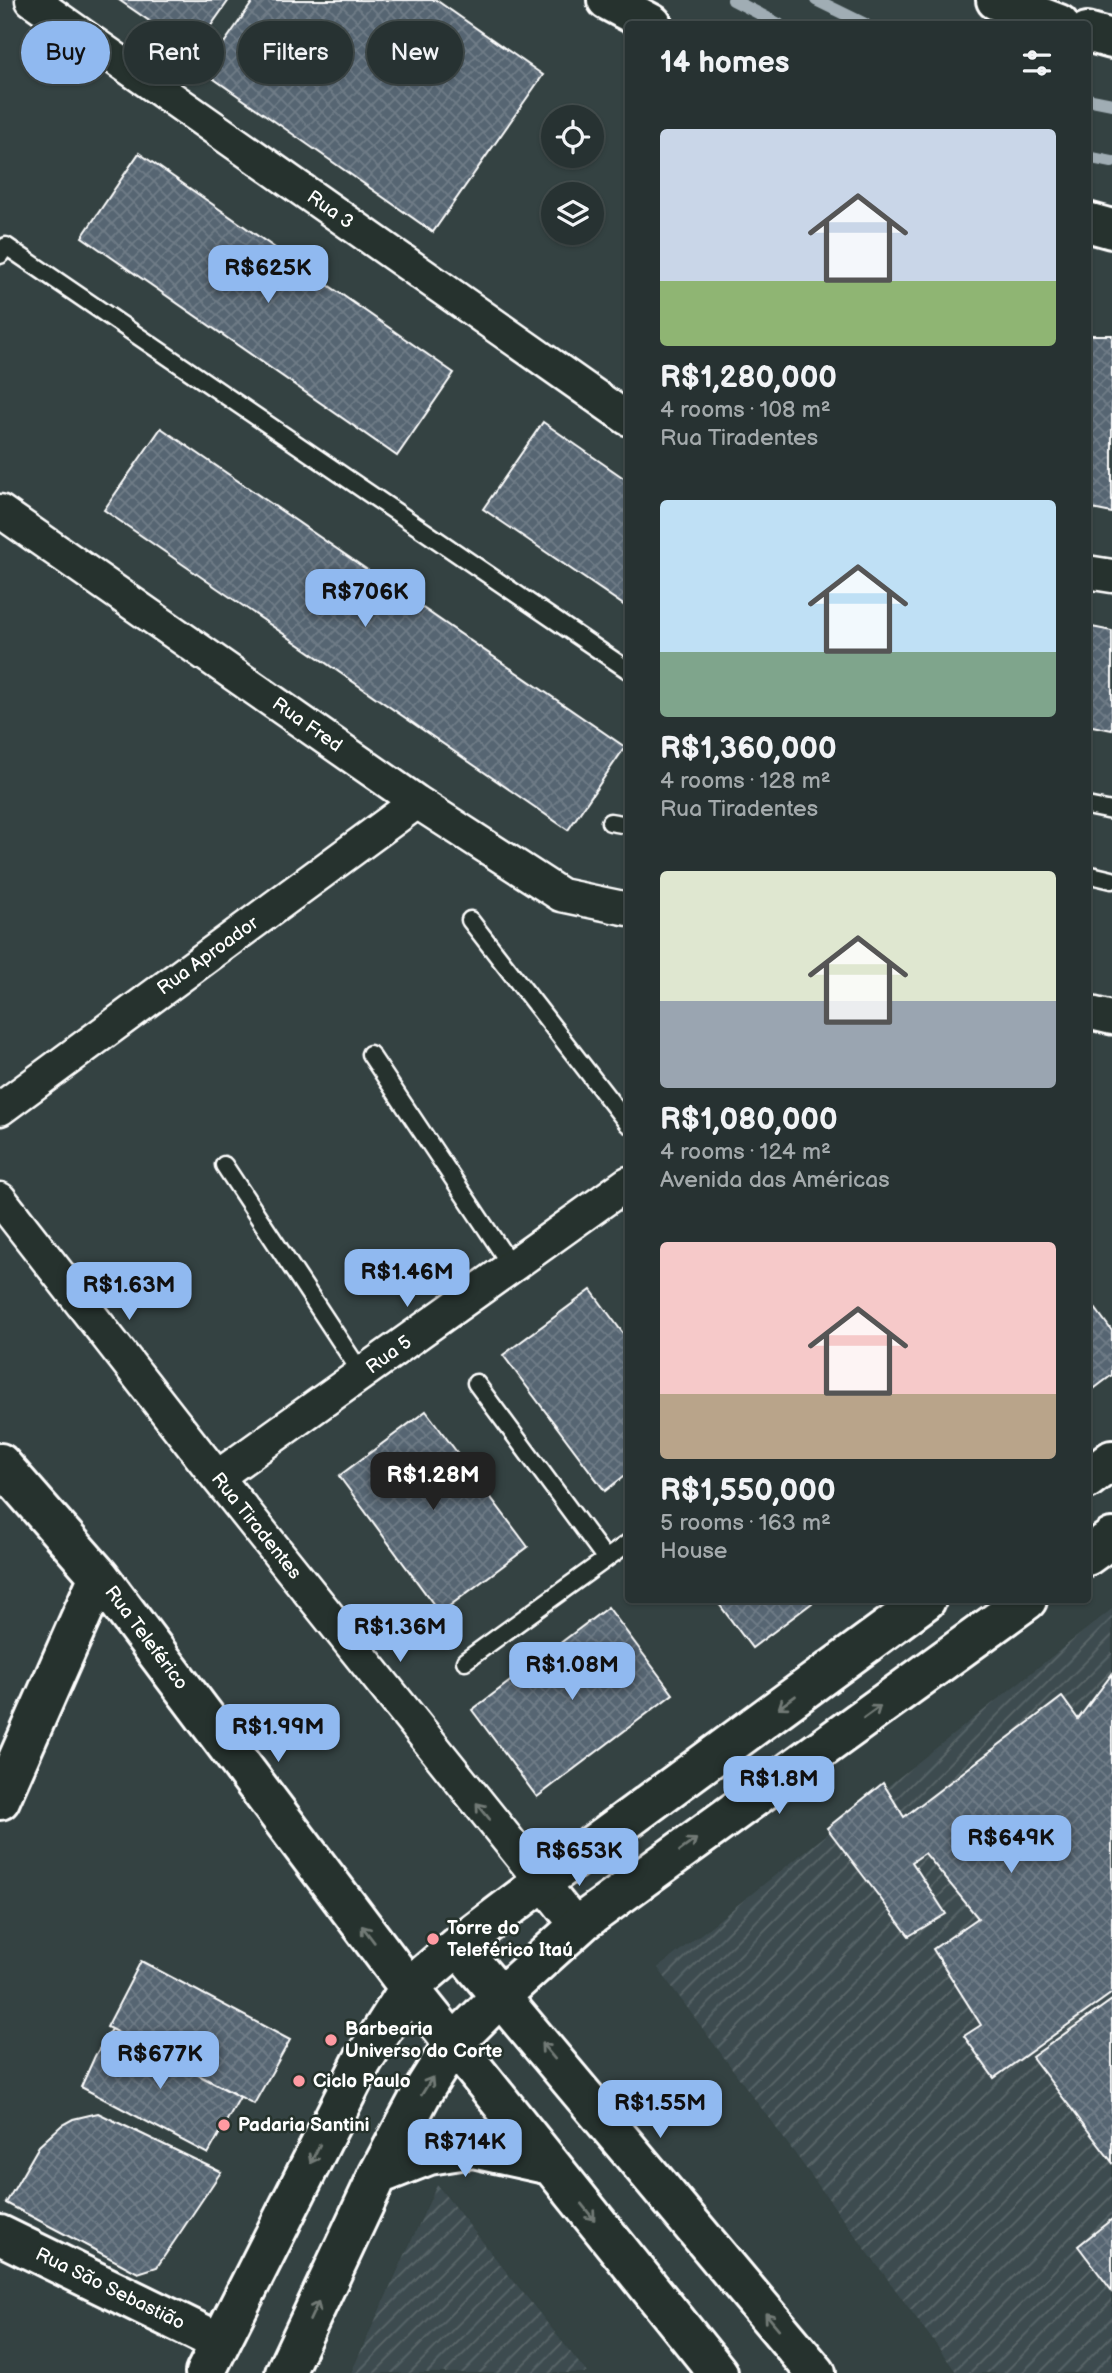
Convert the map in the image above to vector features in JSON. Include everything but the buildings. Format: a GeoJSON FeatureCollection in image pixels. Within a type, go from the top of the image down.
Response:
{"type":"FeatureCollection","features":[{"type":"Feature","properties":{"kind":"main road"},"geometry":{"type":"LineString","coordinates":[[607,0],[646,21]]}},
{"type":"Feature","properties":{"kind":"main road"},"geometry":{"type":"LineString","coordinates":[[996,0],[1051,21]]}},
{"type":"Feature","properties":{"kind":"main road"},"geometry":{"type":"LineString","coordinates":[[1091,33],[1112,39]]}},
{"type":"Feature","properties":{"kind":"main road"},"geometry":{"type":"LineString","coordinates":[[1091,223],[1112,229]]}},
{"type":"Feature","properties":{"kind":"main road"},"geometry":{"type":"LineString","coordinates":[[1091,1476],[1112,1460]]}},
{"type":"Feature","properties":{"kind":"main road","name":"Rua Teleférico"},"geometry":{"type":"LineString","coordinates":[[0,1463],[99,1576],[409,1988],[718,2373]]}},
{"type":"Feature","properties":{"kind":"main road"},"geometry":{"type":"LineString","coordinates":[[1091,1553],[1112,1538]]}},
{"type":"Feature","properties":{"kind":"main road"},"geometry":{"type":"LineString","coordinates":[[0,1800],[99,1576]]}},
{"type":"Feature","properties":{"kind":"main road"},"geometry":{"type":"LineString","coordinates":[[212,2358],[362,2062],[409,1988],[458,1946],[541,1883],[920,1603]]}},
{"type":"Feature","properties":{"kind":"main road"},"geometry":{"type":"LineString","coordinates":[[285,2373],[378,2175],[422,2093],[453,2044],[577,1926],[1023,1603]]}},
{"type":"Feature","properties":{"kind":"main road"},"geometry":{"type":"LineString","coordinates":[[458,1946],[816,2373]]}},
{"type":"Feature","properties":{"kind":"main road"},"geometry":{"type":"LineString","coordinates":[[378,2175],[429,2155],[473,2148],[550,2165]]}},
{"type":"Feature","properties":{"kind":"main road","name":"Rua São Sebastião"},"geometry":{"type":"LineString","coordinates":[[0,2235],[212,2358]]}},
{"type":"Feature","properties":{"kind":"street","name":"Rua 3"},"geometry":{"type":"LineString","coordinates":[[32,0],[625,417]]}},
{"type":"Feature","properties":{"kind":"street","name":"Rua Fred"},"geometry":{"type":"LineString","coordinates":[[0,512],[417,802],[561,895],[625,908]]}},
{"type":"Feature","properties":{"kind":"street"},"geometry":{"type":"LineString","coordinates":[[1091,573],[1112,576]]}},
{"type":"Feature","properties":{"kind":"street","name":"Rua Aproador"},"geometry":{"type":"LineString","coordinates":[[0,1110],[417,802]]}},
{"type":"Feature","properties":{"kind":"street"},"geometry":{"type":"LineString","coordinates":[[1091,1013],[1112,1018]]}},
{"type":"Feature","properties":{"kind":"street","name":"Rua 5"},"geometry":{"type":"LineString","coordinates":[[217,1477],[625,1186]]}},
{"type":"Feature","properties":{"kind":"street","name":"Rua Tiradentes"},"geometry":{"type":"LineString","coordinates":[[0,1199],[217,1477],[577,1926]]}},
{"type":"Feature","properties":{"kind":"lane"},"geometry":{"type":"LineString","coordinates":[[0,255],[6,246],[625,668]]}},
{"type":"Feature","properties":{"kind":"lane"},"geometry":{"type":"LineString","coordinates":[[1091,807],[1112,811]]}},
{"type":"Feature","properties":{"kind":"lane"},"geometry":{"type":"LineString","coordinates":[[610,822],[625,824]]}},
{"type":"Feature","properties":{"kind":"lane"},"geometry":{"type":"LineString","coordinates":[[1091,875],[1112,880]]}},
{"type":"Feature","properties":{"kind":"lane"},"geometry":{"type":"LineString","coordinates":[[470,920],[625,1120]]}},
{"type":"Feature","properties":{"kind":"lane"},"geometry":{"type":"LineString","coordinates":[[370,1054],[512,1267]]}},
{"type":"Feature","properties":{"kind":"lane"},"geometry":{"type":"LineString","coordinates":[[224,1165],[362,1374]]}},
{"type":"Feature","properties":{"kind":"lane"},"geometry":{"type":"LineString","coordinates":[[476,1383],[606,1559]]}},
{"type":"Feature","properties":{"kind":"lane"},"geometry":{"type":"LineString","coordinates":[[466,1661],[625,1545]]}},
{"type":"Feature","properties":{"kind":"shaded area"},"geometry":{"type":"Polygon","coordinates":[[[1112,1609],[1112,2373],[957,2373],[658,1968],[1112,1609]]]}},
{"type":"Feature","properties":{"kind":"shaded area"},"geometry":{"type":"Polygon","coordinates":[[[437,2185],[587,2373],[351,2373],[437,2185]]]}},
{"type":"Feature","properties":{"kind":"waterway"},"geometry":{"type":"LineString","coordinates":[[733,0],[773,21]]}},
{"type":"Feature","properties":{"kind":"waterway"},"geometry":{"type":"LineString","coordinates":[[816,0],[859,21]]}},
{"type":"Feature","properties":{"kind":"waterway"},"geometry":{"type":"LineString","coordinates":[[1091,100],[1112,104]]}},
{"type":"Feature","properties":{"kind":"waterway"},"geometry":{"type":"LineString","coordinates":[[1091,158],[1112,162]]}},
{"type":"Feature","properties":{"kind":"place","name":"Torre do Teleférico Itaú"},"geometry":{"type":"Point","coordinates":[433,1939]}},
{"type":"Feature","properties":{"kind":"place","name":"Barbearia Universo do Corte"},"geometry":{"type":"Point","coordinates":[331,2040]}},
{"type":"Feature","properties":{"kind":"place","name":"Ciclo Paulo"},"geometry":{"type":"Point","coordinates":[299,2081]}},
{"type":"Feature","properties":{"kind":"place","name":"Padaria Santini"},"geometry":{"type":"Point","coordinates":[224,2125]}}]}
